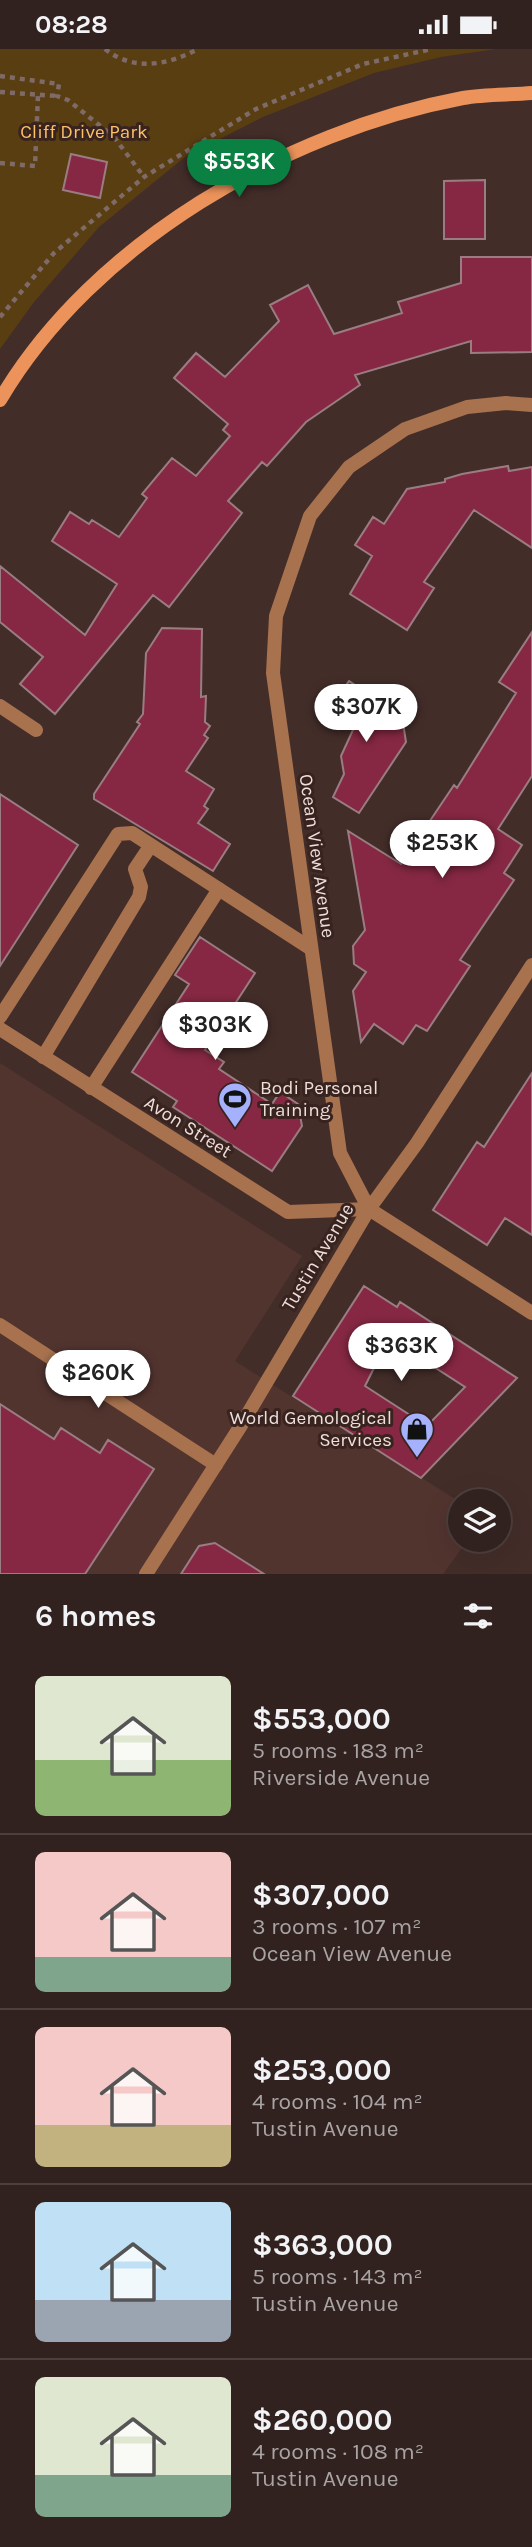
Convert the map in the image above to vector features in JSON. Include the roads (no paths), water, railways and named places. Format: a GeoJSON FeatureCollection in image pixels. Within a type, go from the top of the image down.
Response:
{"type":"FeatureCollection","features":[{"type":"Feature","properties":{"kind":"main road"},"geometry":{"type":"LineString","coordinates":[[0,400],[47,337],[93,285],[183,212],[245,175],[372,120],[465,98],[532,93]]}},
{"type":"Feature","properties":{"kind":"street","name":"Ocean View Avenue"},"geometry":{"type":"LineString","coordinates":[[369,1209],[340,1153],[273,673],[276,616],[310,516],[349,467],[405,429],[467,407],[506,403],[532,405]]}},
{"type":"Feature","properties":{"kind":"street"},"geometry":{"type":"LineString","coordinates":[[0,706],[36,730]]}},
{"type":"Feature","properties":{"kind":"street"},"geometry":{"type":"LineString","coordinates":[[0,1017],[118,834],[132,833],[310,948]]}},
{"type":"Feature","properties":{"kind":"street"},"geometry":{"type":"LineString","coordinates":[[43,1057],[139,897],[141,887],[135,869],[151,845]]}},
{"type":"Feature","properties":{"kind":"street"},"geometry":{"type":"LineString","coordinates":[[91,1088],[219,889]]}},
{"type":"Feature","properties":{"kind":"street","name":"Tustin Avenue"},"geometry":{"type":"LineString","coordinates":[[146,1574],[216,1465],[369,1209],[417,1143],[532,965]]}},
{"type":"Feature","properties":{"kind":"street","name":"Avon Street"},"geometry":{"type":"LineString","coordinates":[[0,1030],[288,1212],[369,1209]]}},
{"type":"Feature","properties":{"kind":"street"},"geometry":{"type":"LineString","coordinates":[[369,1209],[532,1313]]}},
{"type":"Feature","properties":{"kind":"street"},"geometry":{"type":"LineString","coordinates":[[0,1325],[216,1465]]}},
{"type":"Feature","properties":{"kind":"place","name":"Bodi Personal Training"},"geometry":{"type":"Point","coordinates":[235,1129]}},
{"type":"Feature","properties":{"kind":"place","name":"World Gemological Services"},"geometry":{"type":"Point","coordinates":[417,1459]}},
{"type":"Feature","properties":{"kind":"park label","name":"Cliff Drive Park"},"geometry":{"type":"Point","coordinates":[84,132]}}]}
